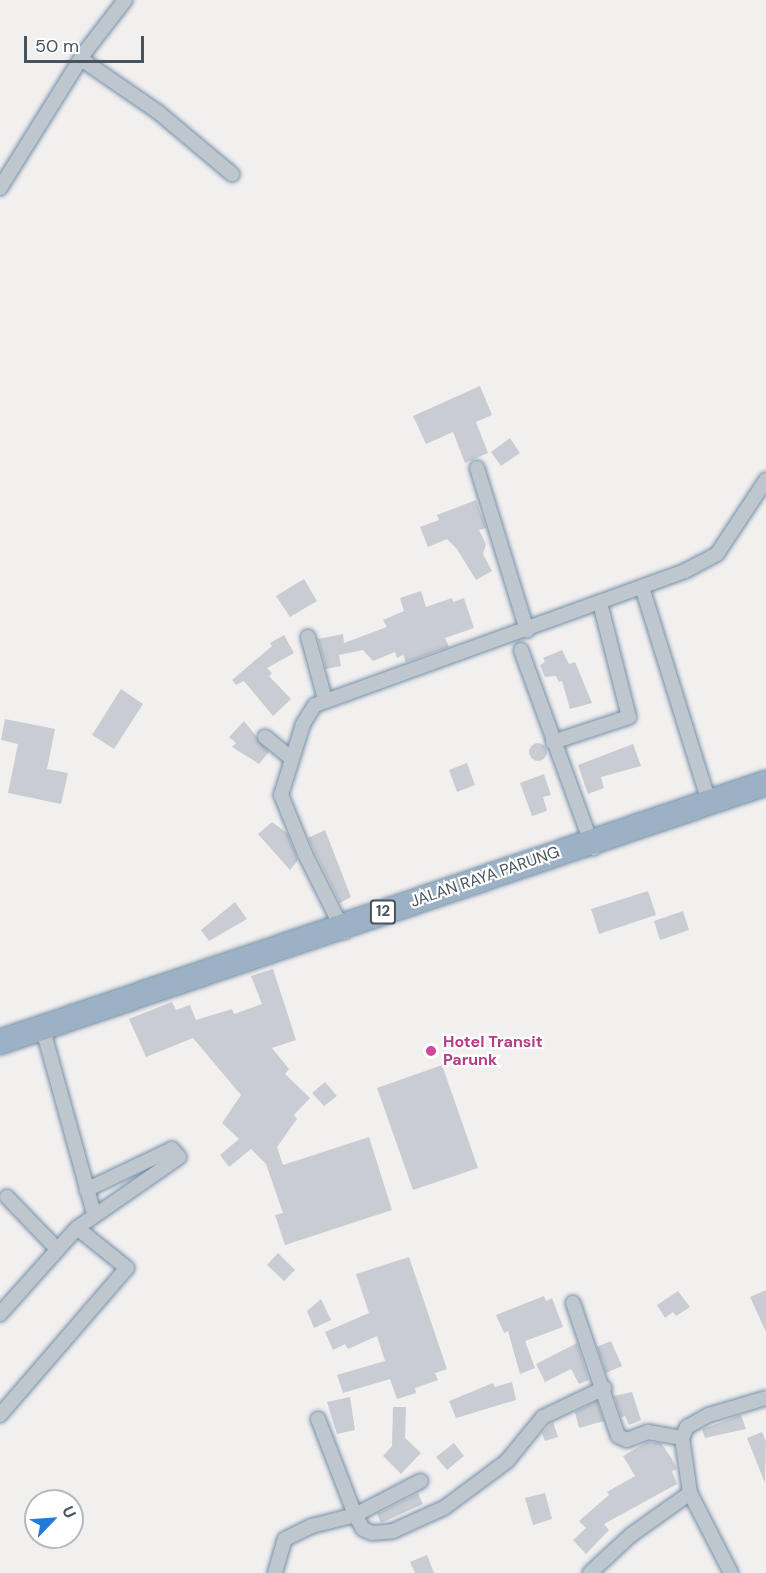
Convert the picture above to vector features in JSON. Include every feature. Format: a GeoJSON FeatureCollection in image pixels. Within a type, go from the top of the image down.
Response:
{"type":"FeatureCollection","features":[{"type":"Feature","properties":{"kind":"highway","name":"JALAN RAYA PARUNG"},"geometry":{"type":"LineString","coordinates":[[592,846],[766,783]]}},
{"type":"Feature","properties":{"kind":"highway","name":"JALAN RAYA PARUNG"},"geometry":{"type":"LineString","coordinates":[[0,1042],[592,846],[766,794]]}},
{"type":"Feature","properties":{"kind":"highway","name":"JALAN RAYA PARUNG"},"geometry":{"type":"LineString","coordinates":[[0,1052],[344,929]]}},
{"type":"Feature","properties":{"kind":"street"},"geometry":{"type":"LineString","coordinates":[[0,188],[81,59],[125,0]]}},
{"type":"Feature","properties":{"kind":"street"},"geometry":{"type":"LineString","coordinates":[[81,59],[158,112],[232,174]]}},
{"type":"Feature","properties":{"kind":"street"},"geometry":{"type":"LineString","coordinates":[[477,468],[527,631]]}},
{"type":"Feature","properties":{"kind":"street"},"geometry":{"type":"LineString","coordinates":[[344,929],[305,854],[281,795],[303,724],[315,705],[325,699],[527,631],[642,587],[717,554],[766,480]]}},
{"type":"Feature","properties":{"kind":"street"},"geometry":{"type":"LineString","coordinates":[[642,587],[709,802]]}},
{"type":"Feature","properties":{"kind":"street"},"geometry":{"type":"LineString","coordinates":[[553,742],[629,717],[600,603]]}},
{"type":"Feature","properties":{"kind":"street"},"geometry":{"type":"LineString","coordinates":[[308,637],[325,699]]}},
{"type":"Feature","properties":{"kind":"street"},"geometry":{"type":"LineString","coordinates":[[521,650],[592,846]]}},
{"type":"Feature","properties":{"kind":"street"},"geometry":{"type":"LineString","coordinates":[[265,737],[292,759]]}},
{"type":"Feature","properties":{"kind":"street"},"geometry":{"type":"LineString","coordinates":[[45,1037],[94,1214]]}},
{"type":"Feature","properties":{"kind":"street"},"geometry":{"type":"LineString","coordinates":[[2,1306],[77,1228],[179,1157],[172,1149],[86,1191]]}},
{"type":"Feature","properties":{"kind":"street"},"geometry":{"type":"LineString","coordinates":[[7,1197],[57,1249]]}},
{"type":"Feature","properties":{"kind":"street"},"geometry":{"type":"LineString","coordinates":[[0,1415],[127,1268],[77,1228]]}},
{"type":"Feature","properties":{"kind":"street"},"geometry":{"type":"LineString","coordinates":[[573,1303],[622,1440],[648,1432],[682,1438]]}},
{"type":"Feature","properties":{"kind":"street"},"geometry":{"type":"LineString","coordinates":[[318,1419],[355,1515],[363,1529],[372,1533],[393,1531],[420,1521],[444,1508],[507,1461],[543,1417],[604,1388]]}},
{"type":"Feature","properties":{"kind":"street"},"geometry":{"type":"LineString","coordinates":[[731,1573],[690,1492],[682,1457],[682,1438],[687,1427],[709,1415],[766,1398]]}},
{"type":"Feature","properties":{"kind":"street"},"geometry":{"type":"LineString","coordinates":[[275,1573],[281,1546],[289,1535],[355,1515],[421,1481]]}},
{"type":"Feature","properties":{"kind":"street"},"geometry":{"type":"LineString","coordinates":[[590,1573],[631,1535],[690,1492]]}},
{"type":"Feature","properties":{"kind":"building"},"geometry":{"type":"Polygon","coordinates":[[[480,386],[492,415],[476,422],[488,453],[465,463],[453,432],[426,444],[413,416],[480,386]]]}},
{"type":"Feature","properties":{"kind":"building"},"geometry":{"type":"Polygon","coordinates":[[[510,438],[520,453],[501,466],[491,452],[510,438]]]}},
{"type":"Feature","properties":{"kind":"building"},"geometry":{"type":"Polygon","coordinates":[[[476,500],[486,528],[479,530],[486,544],[483,554],[492,571],[476,580],[457,549],[447,539],[428,547],[420,527],[439,520],[437,515],[476,500]]]}},
{"type":"Feature","properties":{"kind":"building"},"geometry":{"type":"Polygon","coordinates":[[[304,579],[317,601],[290,617],[276,596],[304,579]]]}},
{"type":"Feature","properties":{"kind":"building"},"geometry":{"type":"Polygon","coordinates":[[[421,591],[426,607],[452,598],[453,602],[464,598],[474,628],[445,638],[449,647],[406,662],[403,655],[397,658],[395,652],[373,661],[363,650],[339,655],[341,666],[326,669],[318,639],[343,634],[344,643],[387,627],[383,620],[404,611],[400,598],[421,591]]]}},
{"type":"Feature","properties":{"kind":"building"},"geometry":{"type":"Polygon","coordinates":[[[284,635],[294,653],[267,668],[272,673],[269,676],[291,699],[273,716],[244,681],[236,685],[232,680],[272,646],[270,643],[284,635]]]}},
{"type":"Feature","properties":{"kind":"building"},"geometry":{"type":"Polygon","coordinates":[[[562,650],[569,664],[575,662],[592,703],[570,709],[562,681],[559,682],[556,676],[545,677],[540,665],[545,662],[543,658],[562,650]]]}},
{"type":"Feature","properties":{"kind":"building"},"geometry":{"type":"Polygon","coordinates":[[[121,689],[143,704],[114,749],[92,735],[121,689]]]}},
{"type":"Feature","properties":{"kind":"building"},"geometry":{"type":"Polygon","coordinates":[[[5,719],[55,729],[47,769],[68,773],[61,804],[8,793],[18,744],[1,740],[5,719]]]}},
{"type":"Feature","properties":{"kind":"building"},"geometry":{"type":"Polygon","coordinates":[[[244,721],[269,752],[259,764],[232,747],[236,743],[229,737],[244,721]]]}},
{"type":"Feature","properties":{"kind":"building"},"geometry":{"type":"Polygon","coordinates":[[[538,743],[544,746],[547,752],[544,758],[538,761],[532,758],[529,752],[532,746],[538,743]]]}},
{"type":"Feature","properties":{"kind":"building"},"geometry":{"type":"Polygon","coordinates":[[[633,744],[641,766],[601,777],[604,788],[588,794],[578,765],[633,744]]]}},
{"type":"Feature","properties":{"kind":"building"},"geometry":{"type":"Polygon","coordinates":[[[467,763],[475,785],[457,792],[449,770],[467,763]]]}},
{"type":"Feature","properties":{"kind":"building"},"geometry":{"type":"Polygon","coordinates":[[[544,774],[551,795],[543,797],[547,811],[532,816],[520,783],[544,774]]]}},
{"type":"Feature","properties":{"kind":"building"},"geometry":{"type":"Polygon","coordinates":[[[272,822],[287,833],[298,860],[290,870],[258,834],[272,822]]]}},
{"type":"Feature","properties":{"kind":"building"},"geometry":{"type":"Polygon","coordinates":[[[325,830],[351,897],[340,903],[308,838],[325,830]]]}},
{"type":"Feature","properties":{"kind":"building"},"geometry":{"type":"Polygon","coordinates":[[[648,891],[656,915],[599,934],[591,909],[648,891]]]}},
{"type":"Feature","properties":{"kind":"building"},"geometry":{"type":"Polygon","coordinates":[[[235,902],[247,919],[209,941],[201,930],[235,902]]]}},
{"type":"Feature","properties":{"kind":"building"},"geometry":{"type":"Polygon","coordinates":[[[683,911],[689,930],[660,940],[654,921],[683,911]]]}},
{"type":"Feature","properties":{"kind":"building"},"geometry":{"type":"Polygon","coordinates":[[[273,969],[296,1040],[272,1048],[289,1069],[285,1074],[310,1098],[294,1115],[297,1119],[277,1147],[283,1165],[369,1137],[392,1210],[285,1245],[275,1215],[283,1213],[266,1164],[251,1149],[229,1167],[220,1155],[239,1139],[222,1123],[241,1095],[193,1038],[146,1057],[129,1019],[172,1002],[176,1010],[190,1005],[196,1020],[232,1009],[234,1014],[262,1004],[251,976],[273,969]]]}},
{"type":"Feature","properties":{"kind":"building"},"geometry":{"type":"Polygon","coordinates":[[[442,1065],[478,1168],[413,1190],[377,1088],[442,1065]]]}},
{"type":"Feature","properties":{"kind":"building"},"geometry":{"type":"Polygon","coordinates":[[[325,1082],[337,1096],[324,1106],[312,1093],[325,1082]]]}},
{"type":"Feature","properties":{"kind":"building"},"geometry":{"type":"Polygon","coordinates":[[[278,1253],[295,1270],[284,1281],[267,1265],[278,1253]]]}},
{"type":"Feature","properties":{"kind":"building"},"geometry":{"type":"Polygon","coordinates":[[[409,1257],[447,1369],[435,1373],[438,1380],[415,1388],[416,1393],[397,1399],[390,1379],[343,1393],[337,1375],[385,1361],[377,1336],[348,1349],[345,1344],[333,1350],[325,1332],[369,1313],[356,1274],[409,1257]]]}},
{"type":"Feature","properties":{"kind":"building"},"geometry":{"type":"Polygon","coordinates":[[[766,1290],[766,1332],[750,1297],[766,1290]]]}},
{"type":"Feature","properties":{"kind":"building"},"geometry":{"type":"Polygon","coordinates":[[[678,1291],[690,1307],[676,1316],[673,1312],[665,1318],[657,1305],[678,1291]]]}},
{"type":"Feature","properties":{"kind":"building"},"geometry":{"type":"Polygon","coordinates":[[[544,1296],[546,1301],[552,1298],[563,1327],[525,1341],[535,1368],[520,1374],[508,1331],[504,1333],[496,1315],[544,1296]]]}},
{"type":"Feature","properties":{"kind":"building"},"geometry":{"type":"Polygon","coordinates":[[[321,1299],[331,1320],[314,1328],[307,1311],[321,1299]]]}},
{"type":"Feature","properties":{"kind":"building"},"geometry":{"type":"Polygon","coordinates":[[[611,1341],[622,1366],[606,1373],[597,1347],[611,1341]]]}},
{"type":"Feature","properties":{"kind":"building"},"geometry":{"type":"Polygon","coordinates":[[[577,1343],[589,1380],[579,1384],[571,1369],[545,1382],[536,1364],[577,1343]]]}},
{"type":"Feature","properties":{"kind":"building"},"geometry":{"type":"Polygon","coordinates":[[[512,1382],[516,1400],[456,1418],[449,1401],[493,1383],[495,1387],[512,1382]]]}},
{"type":"Feature","properties":{"kind":"building"},"geometry":{"type":"Polygon","coordinates":[[[632,1392],[641,1420],[629,1425],[625,1416],[621,1417],[614,1396],[632,1392]]]}},
{"type":"Feature","properties":{"kind":"building"},"geometry":{"type":"Polygon","coordinates":[[[350,1397],[355,1430],[337,1434],[327,1402],[350,1397]]]}},
{"type":"Feature","properties":{"kind":"building"},"geometry":{"type":"Polygon","coordinates":[[[597,1401],[604,1421],[579,1428],[575,1412],[597,1401]]]}},
{"type":"Feature","properties":{"kind":"building"},"geometry":{"type":"Polygon","coordinates":[[[393,1407],[406,1407],[405,1438],[421,1453],[401,1474],[383,1456],[392,1446],[393,1407]]]}},
{"type":"Feature","properties":{"kind":"building"},"geometry":{"type":"Polygon","coordinates":[[[741,1415],[746,1429],[705,1438],[702,1429],[741,1415]]]}},
{"type":"Feature","properties":{"kind":"building"},"geometry":{"type":"Polygon","coordinates":[[[553,1422],[558,1437],[545,1441],[542,1433],[553,1422]]]}},
{"type":"Feature","properties":{"kind":"building"},"geometry":{"type":"Polygon","coordinates":[[[762,1432],[766,1442],[765,1483],[747,1438],[762,1432]]]}},
{"type":"Feature","properties":{"kind":"building"},"geometry":{"type":"Polygon","coordinates":[[[647,1442],[661,1443],[677,1469],[672,1471],[677,1484],[604,1524],[609,1530],[586,1554],[573,1540],[586,1528],[579,1521],[609,1495],[607,1492],[635,1476],[623,1456],[647,1442]]]}},
{"type":"Feature","properties":{"kind":"building"},"geometry":{"type":"Polygon","coordinates":[[[454,1443],[464,1456],[447,1470],[436,1457],[454,1443]]]}},
{"type":"Feature","properties":{"kind":"building"},"geometry":{"type":"Polygon","coordinates":[[[418,1493],[423,1504],[381,1523],[377,1514],[418,1493]]]}},
{"type":"Feature","properties":{"kind":"building"},"geometry":{"type":"Polygon","coordinates":[[[545,1493],[552,1519],[533,1525],[525,1498],[545,1493]]]}},
{"type":"Feature","properties":{"kind":"building"},"geometry":{"type":"Polygon","coordinates":[[[427,1555],[434,1573],[415,1573],[410,1562],[427,1555]]]}},
{"type":"Feature","properties":{"kind":"place","name":"Hotel Transit Parunk"},"geometry":{"type":"Point","coordinates":[431,1051]}}]}
